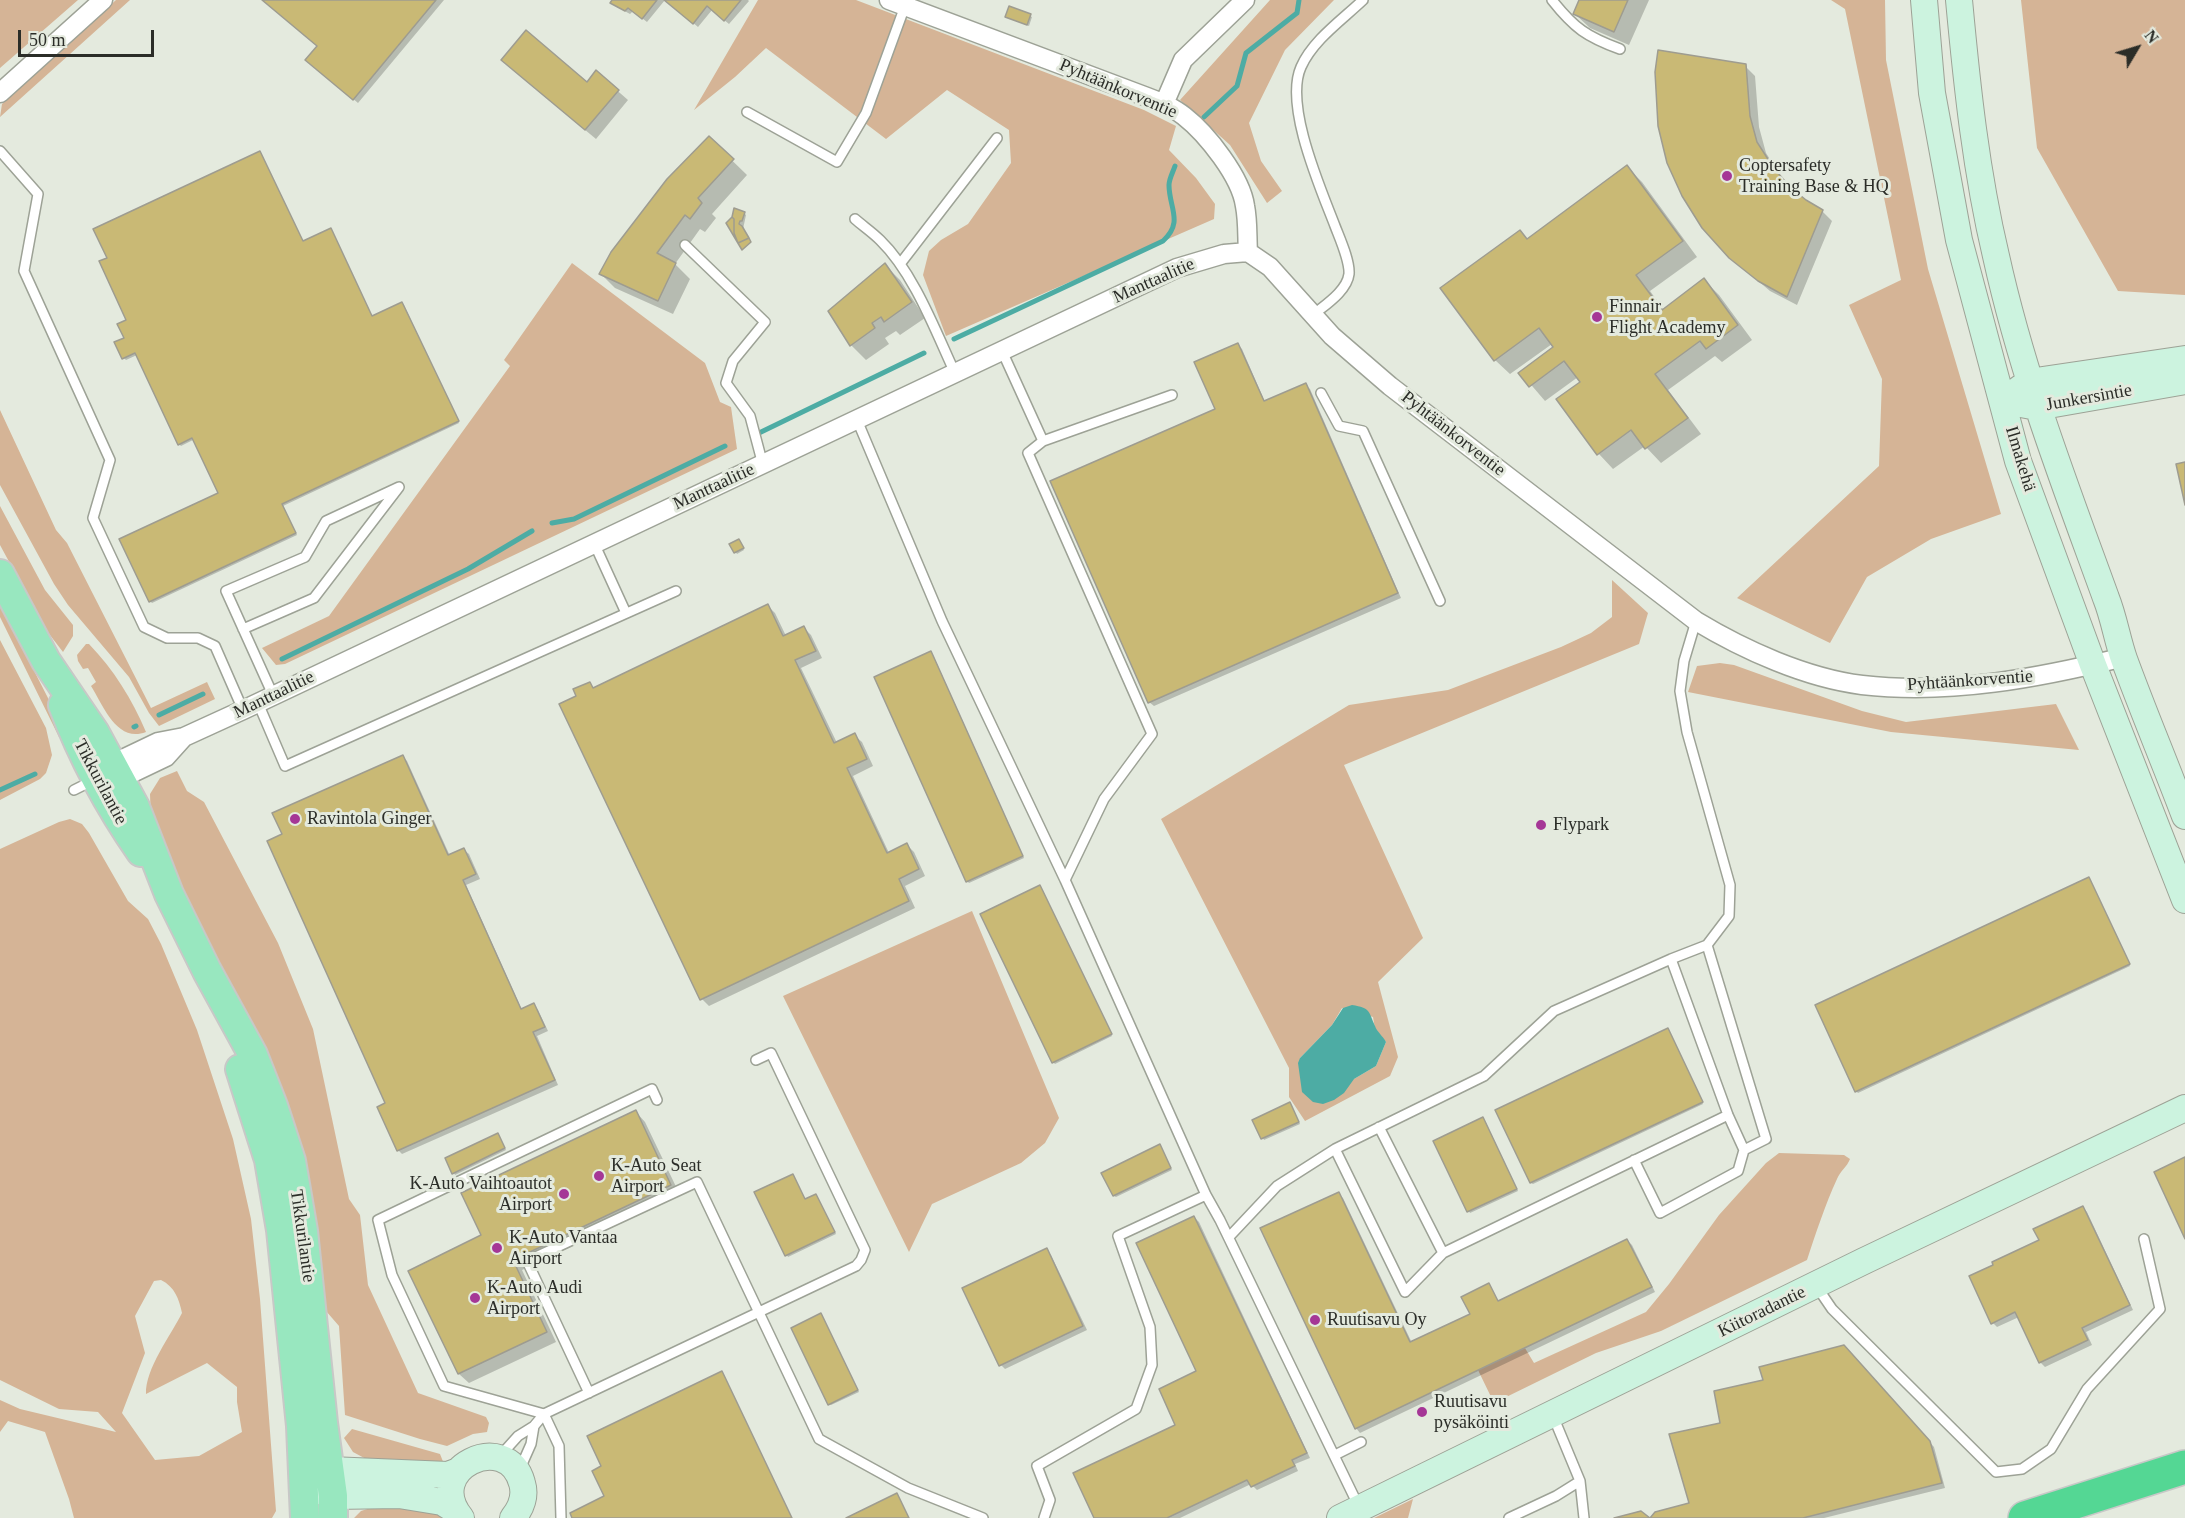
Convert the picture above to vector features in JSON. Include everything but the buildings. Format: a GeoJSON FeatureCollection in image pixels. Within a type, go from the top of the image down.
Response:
{"type":"FeatureCollection","features":[{"type":"Feature","properties":{"kind":"highway"},"geometry":{"type":"LineString","coordinates":[[2025,1518],[2185,1467]]}},
{"type":"Feature","properties":{"kind":"main road","name":"Ilmakehä"},"geometry":{"type":"LineString","coordinates":[[1924,0],[1932,93],[1959,240],[2018,461],[2093,665],[2185,900]]}},
{"type":"Feature","properties":{"kind":"main road","name":"Ilmakehä"},"geometry":{"type":"LineString","coordinates":[[1959,0],[1978,169],[1996,257],[2029,382],[2109,604],[2124,657],[2185,816]]}},
{"type":"Feature","properties":{"kind":"main road","name":"Junkersintie"},"geometry":{"type":"LineString","coordinates":[[2003,402],[2029,382],[2185,359]]}},
{"type":"Feature","properties":{"kind":"main road","name":"Junkersintie"},"geometry":{"type":"LineString","coordinates":[[2003,402],[2037,407],[2185,381]]}},
{"type":"Feature","properties":{"kind":"main road","name":"Tikkurilantie"},"geometry":{"type":"LineString","coordinates":[[0,574],[46,661],[77,742],[101,778],[116,817],[169,894],[207,971],[253,1055],[273,1106],[291,1161],[303,1231],[332,1495]]}},
{"type":"Feature","properties":{"kind":"main road","name":"Tikkurilantie"},"geometry":{"type":"LineString","coordinates":[[207,971],[269,1160],[281,1230],[301,1426],[305,1518]]}},
{"type":"Feature","properties":{"kind":"main road","name":"Kiitoradantie"},"geometry":{"type":"LineString","coordinates":[[1350,1513],[2185,1108]]}},
{"type":"Feature","properties":{"kind":"main road"},"geometry":{"type":"LineString","coordinates":[[458,1514],[451,1494],[452,1481],[458,1471],[472,1459],[480,1457],[508,1465],[524,1491],[523,1500],[514,1518]]}},
{"type":"Feature","properties":{"kind":"main road"},"geometry":{"type":"LineString","coordinates":[[332,1495],[448,1475],[458,1471]]}},
{"type":"Feature","properties":{"kind":"main road"},"geometry":{"type":"LineString","coordinates":[[304,1485],[332,1495],[399,1496],[442,1502],[458,1514]]}},
{"type":"Feature","properties":{"kind":"street"},"geometry":{"type":"LineString","coordinates":[[0,93],[103,0]]}},
{"type":"Feature","properties":{"kind":"street"},"geometry":{"type":"LineString","coordinates":[[1164,104],[1183,60],[1245,0]]}},
{"type":"Feature","properties":{"kind":"street","name":"Pyhtäänkorventie"},"geometry":{"type":"LineString","coordinates":[[897,3],[1164,104],[1186,117],[1220,155],[1232,175],[1245,205],[1248,252],[1270,267],[1346,349],[1390,386],[1696,621],[1719,635],[1808,672],[1861,685],[1926,687],[2002,682],[2055,674],[2124,657]]}},
{"type":"Feature","properties":{"kind":"street","name":"Manttaalitie"},"geometry":{"type":"LineString","coordinates":[[101,778],[165,757],[184,737],[1177,268],[1224,254],[1248,252]]}},
{"type":"Feature","properties":{"kind":"lane"},"geometry":{"type":"LineString","coordinates":[[1313,315],[1344,287],[1349,274],[1344,250],[1321,190],[1300,124],[1296,110],[1295,89],[1301,67],[1316,45],[1363,0]]}},
{"type":"Feature","properties":{"kind":"lane"},"geometry":{"type":"LineString","coordinates":[[1552,0],[1570,21],[1591,38],[1620,49]]}},
{"type":"Feature","properties":{"kind":"lane"},"geometry":{"type":"LineString","coordinates":[[747,111],[837,162],[866,113],[897,3]]}},
{"type":"Feature","properties":{"kind":"lane"},"geometry":{"type":"LineString","coordinates":[[900,264],[997,138]]}},
{"type":"Feature","properties":{"kind":"lane"},"geometry":{"type":"LineString","coordinates":[[0,151],[38,194],[24,272],[110,460],[93,518],[144,627],[167,638],[198,638],[214,646],[258,703]]}},
{"type":"Feature","properties":{"kind":"lane"},"geometry":{"type":"LineString","coordinates":[[855,219],[881,241],[900,264],[955,373]]}},
{"type":"Feature","properties":{"kind":"lane"},"geometry":{"type":"LineString","coordinates":[[685,245],[765,322],[733,361],[726,383],[750,416],[763,465]]}},
{"type":"Feature","properties":{"kind":"lane"},"geometry":{"type":"LineString","coordinates":[[1002,351],[1043,441]]}},
{"type":"Feature","properties":{"kind":"lane"},"geometry":{"type":"LineString","coordinates":[[1322,393],[1339,426],[1363,431],[1440,601]]}},
{"type":"Feature","properties":{"kind":"lane"},"geometry":{"type":"LineString","coordinates":[[1065,880],[1104,799],[1152,734],[1028,453],[1043,441],[1172,395]]}},
{"type":"Feature","properties":{"kind":"lane"},"geometry":{"type":"LineString","coordinates":[[857,420],[942,621],[1065,880],[1206,1195],[1229,1237],[1335,1455],[1350,1513]]}},
{"type":"Feature","properties":{"kind":"lane"},"geometry":{"type":"LineString","coordinates":[[243,629],[314,598],[399,487],[326,521],[305,557],[226,591],[243,629],[258,703],[285,766],[676,591]]}},
{"type":"Feature","properties":{"kind":"lane"},"geometry":{"type":"LineString","coordinates":[[594,543],[626,613]]}},
{"type":"Feature","properties":{"kind":"lane"},"geometry":{"type":"LineString","coordinates":[[1229,1237],[1277,1186],[1335,1149],[1484,1076],[1554,1011],[1707,945],[1729,916],[1730,885],[1687,732],[1680,691],[1684,661],[1696,621]]}},
{"type":"Feature","properties":{"kind":"lane"},"geometry":{"type":"LineString","coordinates":[[1707,945],[1766,1139],[1744,1150]]}},
{"type":"Feature","properties":{"kind":"lane"},"geometry":{"type":"LineString","coordinates":[[1634,1160],[1660,1213],[1738,1171],[1744,1150],[1728,1115],[1671,959]]}},
{"type":"Feature","properties":{"kind":"lane"},"geometry":{"type":"LineString","coordinates":[[508,1465],[518,1436],[534,1426],[544,1414],[856,1266],[861,1260],[865,1250],[771,1053],[756,1060]]}},
{"type":"Feature","properties":{"kind":"lane"},"geometry":{"type":"LineString","coordinates":[[561,1518],[559,1446],[544,1414],[444,1386],[392,1275],[378,1220],[652,1089],[657,1100]]}},
{"type":"Feature","properties":{"kind":"lane"},"geometry":{"type":"LineString","coordinates":[[1335,1149],[1406,1292],[1443,1253],[1728,1115]]}},
{"type":"Feature","properties":{"kind":"lane"},"geometry":{"type":"LineString","coordinates":[[1379,1127],[1443,1253]]}},
{"type":"Feature","properties":{"kind":"lane"},"geometry":{"type":"LineString","coordinates":[[589,1393],[527,1261],[695,1178],[819,1439],[908,1488],[983,1518]]}},
{"type":"Feature","properties":{"kind":"lane"},"geometry":{"type":"LineString","coordinates":[[1044,1518],[1050,1500],[1037,1466],[1136,1409],[1152,1365],[1150,1327],[1118,1236],[1206,1195]]}},
{"type":"Feature","properties":{"kind":"lane"},"geometry":{"type":"LineString","coordinates":[[1816,1285],[1832,1309],[1996,1472],[2022,1469],[2051,1449],[2087,1389],[2160,1309],[2144,1239]]}},
{"type":"Feature","properties":{"kind":"lane"},"geometry":{"type":"LineString","coordinates":[[1552,1414],[1580,1481],[1584,1518]]}},
{"type":"Feature","properties":{"kind":"lane"},"geometry":{"type":"LineString","coordinates":[[508,1465],[531,1444],[534,1426]]}},
{"type":"Feature","properties":{"kind":"lane"},"geometry":{"type":"LineString","coordinates":[[1335,1455],[1361,1442]]}},
{"type":"Feature","properties":{"kind":"lane"},"geometry":{"type":"LineString","coordinates":[[1509,1518],[1556,1497],[1580,1481]]}},
{"type":"Feature","properties":{"kind":"shaded area"},"geometry":{"type":"Polygon","coordinates":[[[0,0],[78,0],[0,68],[0,0]]]}},
{"type":"Feature","properties":{"kind":"shaded area"},"geometry":{"type":"Polygon","coordinates":[[[116,0],[130,0],[0,117],[2,104],[116,0]]]}},
{"type":"Feature","properties":{"kind":"shaded area"},"geometry":{"type":"Polygon","coordinates":[[[758,0],[856,0],[1144,110],[1176,126],[1169,150],[1196,178],[1215,204],[1214,219],[946,336],[923,275],[929,251],[941,240],[968,224],[1011,163],[1009,130],[947,90],[886,139],[766,48],[694,110],[758,0]]]}},
{"type":"Feature","properties":{"kind":"shaded area"},"geometry":{"type":"Polygon","coordinates":[[[1270,0],[1334,0],[1285,50],[1249,123],[1261,161],[1282,191],[1267,203],[1230,145],[1180,100],[1270,0]]]}},
{"type":"Feature","properties":{"kind":"shaded area"},"geometry":{"type":"Polygon","coordinates":[[[1831,0],[1885,0],[1886,60],[1928,269],[2001,514],[1931,539],[1867,577],[1830,643],[1737,598],[1879,466],[1882,379],[1849,305],[1901,280],[1845,9],[1831,0]]]}},
{"type":"Feature","properties":{"kind":"shaded area"},"geometry":{"type":"Polygon","coordinates":[[[2021,0],[2185,0],[2185,295],[2118,291],[2037,148],[2021,0]]]}},
{"type":"Feature","properties":{"kind":"shaded area"},"geometry":{"type":"Polygon","coordinates":[[[572,263],[705,363],[720,402],[731,407],[737,449],[285,664],[276,665],[262,648],[329,616],[510,366],[504,360],[572,263]]]}},
{"type":"Feature","properties":{"kind":"shaded area"},"geometry":{"type":"Polygon","coordinates":[[[0,410],[56,530],[67,543],[151,708],[207,682],[215,699],[159,726],[129,677],[68,605],[54,584],[0,485],[0,410]]]}},
{"type":"Feature","properties":{"kind":"shaded area"},"geometry":{"type":"Polygon","coordinates":[[[0,506],[45,590],[73,625],[73,636],[63,652],[46,630],[0,545],[0,506]]]}},
{"type":"Feature","properties":{"kind":"shaded area"},"geometry":{"type":"Polygon","coordinates":[[[1612,580],[1648,613],[1639,644],[1344,765],[1423,938],[1378,982],[1398,1057],[1390,1076],[1305,1121],[1289,1097],[1289,1068],[1161,819],[1349,705],[1448,690],[1561,647],[1591,633],[1612,617],[1612,580]],[[1342,1008],[1332,1025],[1300,1058],[1354,1079],[1376,1066],[1386,1042],[1375,1029],[1373,1017],[1342,1008]]]}},
{"type":"Feature","properties":{"kind":"shaded area"},"geometry":{"type":"Polygon","coordinates":[[[0,604],[48,698],[65,738],[59,737],[0,617],[0,604]]]}},
{"type":"Feature","properties":{"kind":"shaded area"},"geometry":{"type":"Polygon","coordinates":[[[0,640],[46,728],[52,755],[46,773],[40,779],[0,800],[0,640]]]}},
{"type":"Feature","properties":{"kind":"shaded area"},"geometry":{"type":"Polygon","coordinates":[[[86,644],[89,644],[114,675],[135,708],[146,732],[136,734],[127,732],[119,728],[106,713],[91,686],[96,682],[88,668],[83,669],[78,661],[77,655],[86,644]]]}},
{"type":"Feature","properties":{"kind":"shaded area"},"geometry":{"type":"Polygon","coordinates":[[[1720,663],[1734,665],[1862,711],[1906,722],[2056,704],[2079,750],[1891,732],[1688,692],[1697,666],[1720,663]]]}},
{"type":"Feature","properties":{"kind":"shaded area"},"geometry":{"type":"Polygon","coordinates":[[[177,771],[187,791],[204,802],[278,943],[313,1029],[349,1199],[360,1215],[368,1285],[418,1393],[486,1417],[489,1423],[487,1432],[473,1434],[447,1446],[345,1415],[339,1326],[326,1311],[208,942],[151,822],[150,794],[160,778],[177,771]]]}},
{"type":"Feature","properties":{"kind":"shaded area"},"geometry":{"type":"Polygon","coordinates":[[[70,819],[82,824],[128,901],[148,919],[197,1030],[233,1139],[251,1219],[260,1299],[276,1511],[272,1518],[74,1518],[45,1432],[8,1421],[0,1432],[0,1400],[20,1409],[116,1432],[98,1412],[59,1409],[0,1380],[0,849],[70,819]],[[161,1280],[154,1281],[135,1316],[145,1353],[122,1413],[155,1460],[199,1456],[242,1432],[237,1387],[207,1363],[146,1394],[154,1363],[182,1313],[176,1294],[161,1280]]]}},
{"type":"Feature","properties":{"kind":"shaded area"},"geometry":{"type":"Polygon","coordinates":[[[972,911],[1059,1118],[1045,1143],[1021,1163],[932,1204],[909,1252],[783,996],[972,911]]]}},
{"type":"Feature","properties":{"kind":"shaded area"},"geometry":{"type":"Polygon","coordinates":[[[1779,1153],[1844,1155],[1850,1159],[1838,1176],[1807,1260],[1661,1331],[1596,1353],[1494,1403],[1478,1370],[1525,1348],[1534,1363],[1646,1312],[1719,1215],[1766,1163],[1779,1153]]]}},
{"type":"Feature","properties":{"kind":"shaded area"},"geometry":{"type":"Polygon","coordinates":[[[352,1429],[440,1454],[444,1464],[368,1460],[353,1452],[344,1438],[352,1429]]]}},
{"type":"Feature","properties":{"kind":"shaded area"},"geometry":{"type":"Polygon","coordinates":[[[1413,1499],[1408,1518],[1374,1518],[1413,1499]]]}},
{"type":"Feature","properties":{"kind":"shaded area"},"geometry":{"type":"Polygon","coordinates":[[[380,1505],[432,1507],[450,1518],[354,1518],[361,1511],[380,1505]]]}},
{"type":"Feature","properties":{"kind":"water"},"geometry":{"type":"Polygon","coordinates":[[[1352,1005],[1363,1007],[1368,1011],[1386,1042],[1376,1066],[1354,1079],[1344,1093],[1323,1104],[1313,1102],[1302,1092],[1298,1063],[1300,1058],[1332,1025],[1343,1008],[1352,1005]]]}},
{"type":"Feature","properties":{"kind":"waterway"},"geometry":{"type":"LineString","coordinates":[[1204,117],[1237,86],[1246,53],[1297,13],[1299,0]]}},
{"type":"Feature","properties":{"kind":"waterway"},"geometry":{"type":"LineString","coordinates":[[954,339],[1163,241],[1173,227],[1174,221],[1169,185],[1175,166]]}},
{"type":"Feature","properties":{"kind":"waterway"},"geometry":{"type":"LineString","coordinates":[[759,433],[924,353]]}},
{"type":"Feature","properties":{"kind":"waterway"},"geometry":{"type":"LineString","coordinates":[[552,523],[574,519],[725,446]]}},
{"type":"Feature","properties":{"kind":"waterway"},"geometry":{"type":"LineString","coordinates":[[282,659],[468,569],[532,531]]}},
{"type":"Feature","properties":{"kind":"waterway"},"geometry":{"type":"LineString","coordinates":[[159,715],[203,694]]}},
{"type":"Feature","properties":{"kind":"waterway"},"geometry":{"type":"LineString","coordinates":[[0,790],[35,774]]}},
{"type":"Feature","properties":{"kind":"place","name":"Coptersafety Training Base & HQ"},"geometry":{"type":"Point","coordinates":[1727,176]}},
{"type":"Feature","properties":{"kind":"place","name":"Finnair Flight Academy"},"geometry":{"type":"Point","coordinates":[1597,317]}},
{"type":"Feature","properties":{"kind":"place","name":"Ravintola Ginger"},"geometry":{"type":"Point","coordinates":[295,819]}},
{"type":"Feature","properties":{"kind":"place","name":"Flypark"},"geometry":{"type":"Point","coordinates":[1541,825]}},
{"type":"Feature","properties":{"kind":"place","name":"K-Auto Seat Airport"},"geometry":{"type":"Point","coordinates":[599,1176]}},
{"type":"Feature","properties":{"kind":"place","name":"K-Auto Vaihtoautot Airport"},"geometry":{"type":"Point","coordinates":[564,1194]}},
{"type":"Feature","properties":{"kind":"place","name":"K-Auto Vantaa Airport"},"geometry":{"type":"Point","coordinates":[497,1248]}},
{"type":"Feature","properties":{"kind":"place","name":"K-Auto Audi Airport"},"geometry":{"type":"Point","coordinates":[475,1298]}},
{"type":"Feature","properties":{"kind":"place","name":"Ruutisavu Oy"},"geometry":{"type":"Point","coordinates":[1315,1320]}},
{"type":"Feature","properties":{"kind":"place","name":"Ruutisavu pysäköinti"},"geometry":{"type":"Point","coordinates":[1422,1412]}}]}
